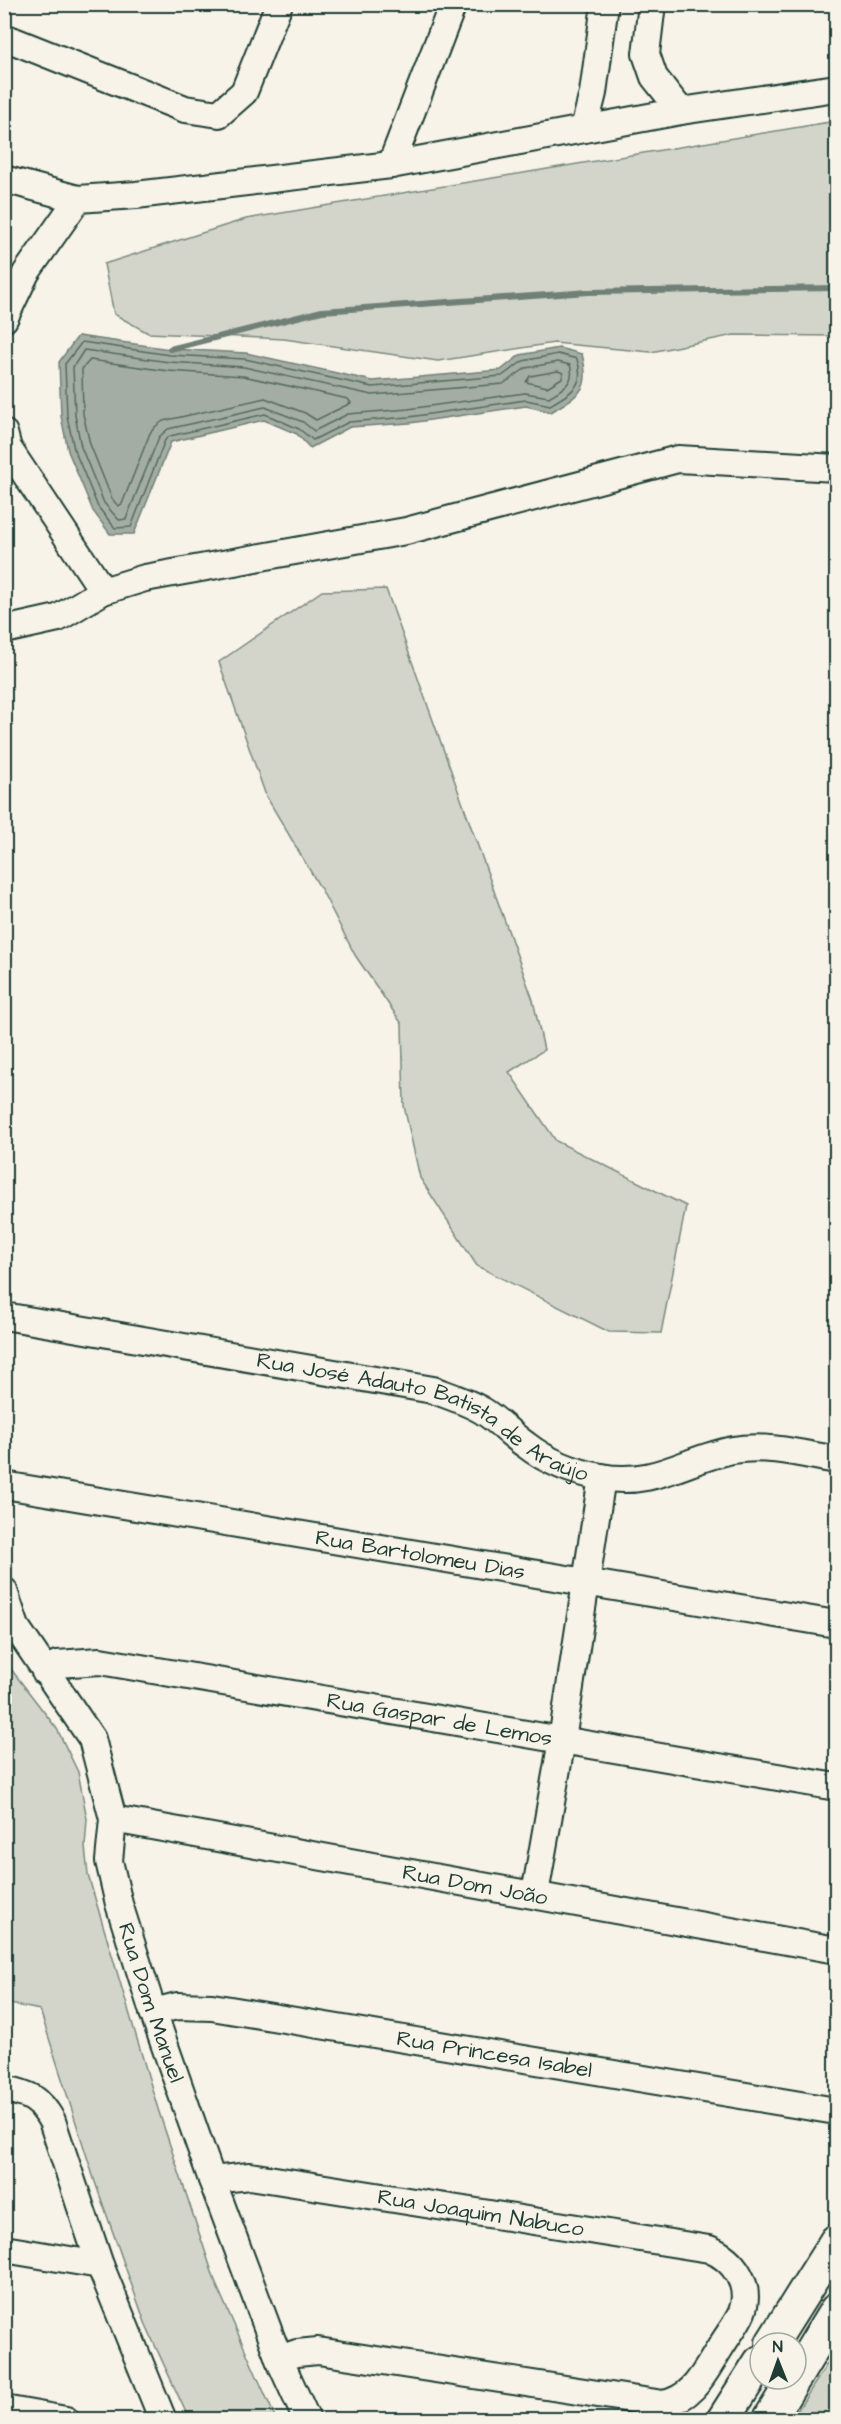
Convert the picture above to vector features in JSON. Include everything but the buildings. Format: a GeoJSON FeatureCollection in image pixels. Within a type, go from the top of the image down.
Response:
{"type":"FeatureCollection","features":[{"type":"Feature","properties":{"kind":"main road"},"geometry":{"type":"LineString","coordinates":[[780,2331],[837,2241]]}},
{"type":"Feature","properties":{"kind":"main road"},"geometry":{"type":"LineString","coordinates":[[808,2356],[837,2310]]}},
{"type":"Feature","properties":{"kind":"main road"},"geometry":{"type":"LineString","coordinates":[[723,2420],[748,2381]]}},
{"type":"Feature","properties":{"kind":"main road"},"geometry":{"type":"LineString","coordinates":[[769,2420],[787,2391]]}},
{"type":"Feature","properties":{"kind":"street"},"geometry":{"type":"LineString","coordinates":[[4,37],[185,109],[219,114],[244,92],[279,4]]}},
{"type":"Feature","properties":{"kind":"street"},"geometry":{"type":"LineString","coordinates":[[391,165],[453,4]]}},
{"type":"Feature","properties":{"kind":"street"},"geometry":{"type":"LineString","coordinates":[[584,129],[592,93],[605,4]]}},
{"type":"Feature","properties":{"kind":"street"},"geometry":{"type":"LineString","coordinates":[[652,4],[646,54],[654,77],[681,111]]}},
{"type":"Feature","properties":{"kind":"street"},"geometry":{"type":"LineString","coordinates":[[4,179],[78,199],[136,195],[391,165],[681,111],[837,88]]}},
{"type":"Feature","properties":{"kind":"street"},"geometry":{"type":"LineString","coordinates":[[4,319],[26,273],[78,199]]}},
{"type":"Feature","properties":{"kind":"street"},"geometry":{"type":"LineString","coordinates":[[4,433],[8,448],[103,591]]}},
{"type":"Feature","properties":{"kind":"street"},"geometry":{"type":"LineString","coordinates":[[4,630],[58,618],[103,591],[183,570],[406,531],[678,459],[837,468]]}},
{"type":"Feature","properties":{"kind":"street","name":"Rua José Adauto Batista de Araújo"},"geometry":{"type":"LineString","coordinates":[[4,1316],[433,1390],[483,1411],[546,1459],[570,1469],[602,1477],[622,1479],[648,1477],[674,1471],[716,1454],[754,1448],[837,1460]]}},
{"type":"Feature","properties":{"kind":"street"},"geometry":{"type":"LineString","coordinates":[[535,1894],[588,1583],[602,1477]]}},
{"type":"Feature","properties":{"kind":"street","name":"Rua Bartolomeu Dias"},"geometry":{"type":"LineString","coordinates":[[4,1485],[837,1624]]}},
{"type":"Feature","properties":{"kind":"street","name":"Rua Dom Manuel"},"geometry":{"type":"LineString","coordinates":[[4,1591],[16,1627],[92,1739],[113,1819],[109,1861],[119,1904],[153,2012],[212,2180],[279,2359],[306,2420]]}},
{"type":"Feature","properties":{"kind":"street","name":"Rua Gaspar de Lemos"},"geometry":{"type":"LineString","coordinates":[[45,1672],[57,1664],[100,1661],[837,1787]]}},
{"type":"Feature","properties":{"kind":"street","name":"Rua Dom João"},"geometry":{"type":"LineString","coordinates":[[113,1819],[837,1950]]}},
{"type":"Feature","properties":{"kind":"street","name":"Rua Princesa Isabel"},"geometry":{"type":"LineString","coordinates":[[153,2012],[177,2006],[212,2007],[837,2111]]}},
{"type":"Feature","properties":{"kind":"street"},"geometry":{"type":"LineString","coordinates":[[15,2091],[44,2106],[52,2121],[100,2265],[163,2420]]}},
{"type":"Feature","properties":{"kind":"street","name":"Rua Joaquim Nabuco"},"geometry":{"type":"LineString","coordinates":[[212,2180],[250,2176],[709,2249],[730,2261],[740,2274],[745,2298],[741,2314],[696,2386],[678,2400],[655,2404],[318,2351],[297,2353],[279,2359]]}},
{"type":"Feature","properties":{"kind":"street"},"geometry":{"type":"LineString","coordinates":[[4,2248],[100,2265]]}},
{"type":"Feature","properties":{"kind":"street"},"geometry":{"type":"LineString","coordinates":[[4,2409],[66,2420]]}},
{"type":"Feature","properties":{"kind":"shaded area"},"geometry":{"type":"Polygon","coordinates":[[[836,121],[836,336],[734,335],[651,352],[554,343],[438,361],[284,339],[148,333],[114,314],[104,264],[246,219],[836,121]]]}},
{"type":"Feature","properties":{"kind":"shaded area"},"geometry":{"type":"Polygon","coordinates":[[[386,589],[533,1000],[544,1050],[509,1072],[556,1141],[686,1206],[661,1333],[609,1332],[477,1266],[420,1178],[404,1106],[402,1024],[355,955],[321,889],[266,796],[219,662],[322,591],[386,589]]]}},
{"type":"Feature","properties":{"kind":"shaded area"},"geometry":{"type":"Polygon","coordinates":[[[4,1660],[57,1729],[78,1772],[87,1819],[85,1847],[88,1875],[158,2109],[216,2284],[276,2419],[189,2419],[147,2328],[95,2182],[40,2010],[5,2003],[4,1660]]]}},
{"type":"Feature","properties":{"kind":"shaded area"},"geometry":{"type":"Polygon","coordinates":[[[836,2350],[836,2419],[792,2419],[836,2350]]]}},
{"type":"Feature","properties":{"kind":"water"},"geometry":{"type":"Polygon","coordinates":[[[78,336],[170,349],[246,353],[373,381],[501,370],[520,355],[559,348],[582,354],[585,376],[581,390],[551,412],[526,406],[410,423],[350,427],[310,448],[297,434],[264,420],[171,442],[134,534],[110,534],[93,511],[68,451],[61,416],[59,362],[78,336]]]}},
{"type":"Feature","properties":{"kind":"waterway"},"geometry":{"type":"LineString","coordinates":[[170,349],[322,311],[589,292],[836,288]]}}]}
